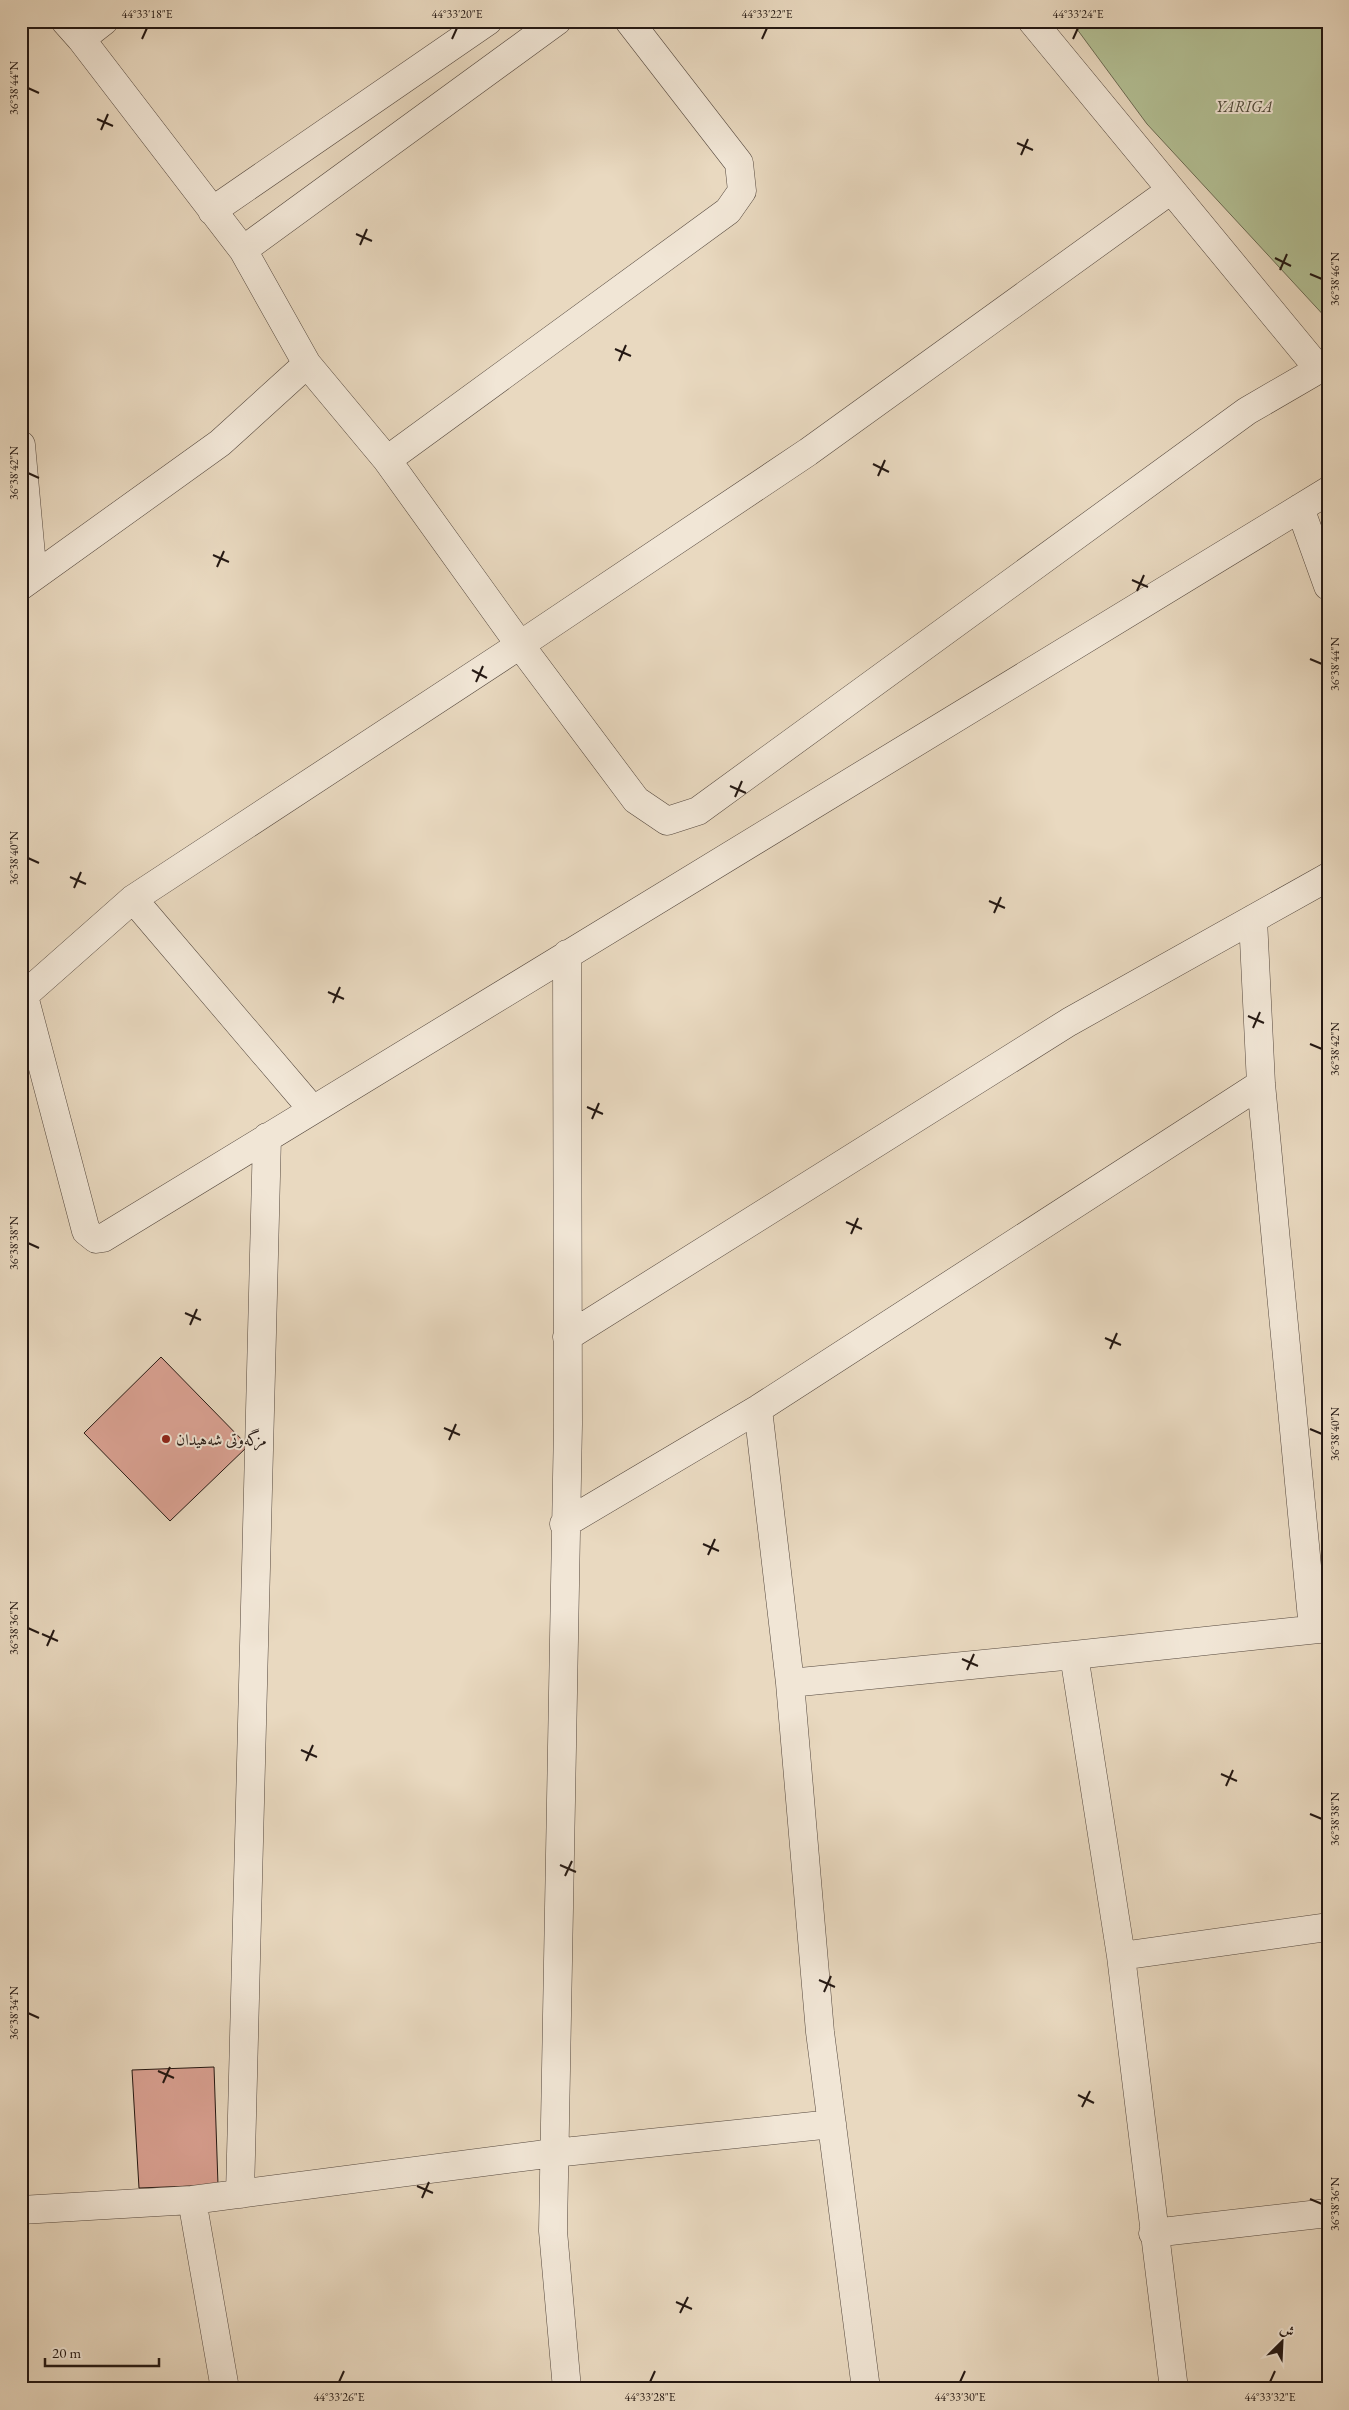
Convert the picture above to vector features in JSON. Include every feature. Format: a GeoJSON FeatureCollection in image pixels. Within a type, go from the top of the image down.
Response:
{"type":"FeatureCollection","features":[{"type":"Feature","properties":{"kind":"street"},"geometry":{"type":"LineString","coordinates":[[104,21],[73,30],[243,250],[307,364],[387,460],[520,645],[636,800],[667,821],[698,811],[1247,411],[1323,366],[1171,190],[1032,21]]}},
{"type":"Feature","properties":{"kind":"street"},"geometry":{"type":"LineString","coordinates":[[212,211],[488,21]]}},
{"type":"Feature","properties":{"kind":"street"},"geometry":{"type":"LineString","coordinates":[[243,250],[557,21]]}},
{"type":"Feature","properties":{"kind":"street"},"geometry":{"type":"LineString","coordinates":[[387,460],[728,211],[742,191],[739,163],[628,21]]}},
{"type":"Feature","properties":{"kind":"street"},"geometry":{"type":"LineString","coordinates":[[1171,190],[808,452],[520,645],[133,899],[22,997],[86,1231],[96,1239],[109,1236],[312,1109],[1328,490]]}},
{"type":"Feature","properties":{"kind":"street"},"geometry":{"type":"LineString","coordinates":[[27,581],[220,443],[307,364]]}},
{"type":"Feature","properties":{"kind":"street"},"geometry":{"type":"LineString","coordinates":[[21,445],[27,581]]}},
{"type":"Feature","properties":{"kind":"street"},"geometry":{"type":"LineString","coordinates":[[1300,508],[1328,586]]}},
{"type":"Feature","properties":{"kind":"street"},"geometry":{"type":"LineString","coordinates":[[567,1337],[1069,1022],[1328,877]]}},
{"type":"Feature","properties":{"kind":"street"},"geometry":{"type":"LineString","coordinates":[[133,899],[312,1109]]}},
{"type":"Feature","properties":{"kind":"street"},"geometry":{"type":"LineString","coordinates":[[790,1683],[1074,1656],[1320,1628],[1261,1084],[1253,919]]}},
{"type":"Feature","properties":{"kind":"street"},"geometry":{"type":"LineString","coordinates":[[567,954],[568,1424],[564,1524],[560,1916],[553,2231],[567,2389]]}},
{"type":"Feature","properties":{"kind":"street"},"geometry":{"type":"LineString","coordinates":[[564,1524],[758,1409],[1261,1084]]}},
{"type":"Feature","properties":{"kind":"street"},"geometry":{"type":"LineString","coordinates":[[240,2194],[267,1137]]}},
{"type":"Feature","properties":{"kind":"street"},"geometry":{"type":"LineString","coordinates":[[758,1409],[790,1683],[820,2022],[866,2389]]}},
{"type":"Feature","properties":{"kind":"street"},"geometry":{"type":"LineString","coordinates":[[1074,1656],[1120,1956],[1153,2233],[1174,2389]]}},
{"type":"Feature","properties":{"kind":"street"},"geometry":{"type":"LineString","coordinates":[[1120,1956],[1328,1927]]}},
{"type":"Feature","properties":{"kind":"street"},"geometry":{"type":"LineString","coordinates":[[21,2210],[192,2200],[554,2153],[832,2124]]}},
{"type":"Feature","properties":{"kind":"street"},"geometry":{"type":"LineString","coordinates":[[192,2200],[225,2389]]}},
{"type":"Feature","properties":{"kind":"street"},"geometry":{"type":"LineString","coordinates":[[1153,2233],[1328,2214]]}},
{"type":"Feature","properties":{"kind":"green space","name":"YARIGA"},"geometry":{"type":"Polygon","coordinates":[[[1071,21],[1328,21],[1328,320],[1147,124],[1071,21]]]}},
{"type":"Feature","properties":{"kind":"building","name":"مزگەوتی شەهیدان"},"geometry":{"type":"Polygon","coordinates":[[[161,1357],[248,1446],[170,1521],[84,1433],[161,1357]]]}},
{"type":"Feature","properties":{"kind":"building"},"geometry":{"type":"Polygon","coordinates":[[[21,2047],[26,2083],[21,2084],[21,2047]]]}},
{"type":"Feature","properties":{"kind":"building"},"geometry":{"type":"Polygon","coordinates":[[[214,2067],[218,2185],[139,2188],[132,2070],[214,2067]]]}},
{"type":"Feature","properties":{"kind":"place","name":"مزگەوتی شەهیدان"},"geometry":{"type":"Point","coordinates":[166,1439]}}]}
